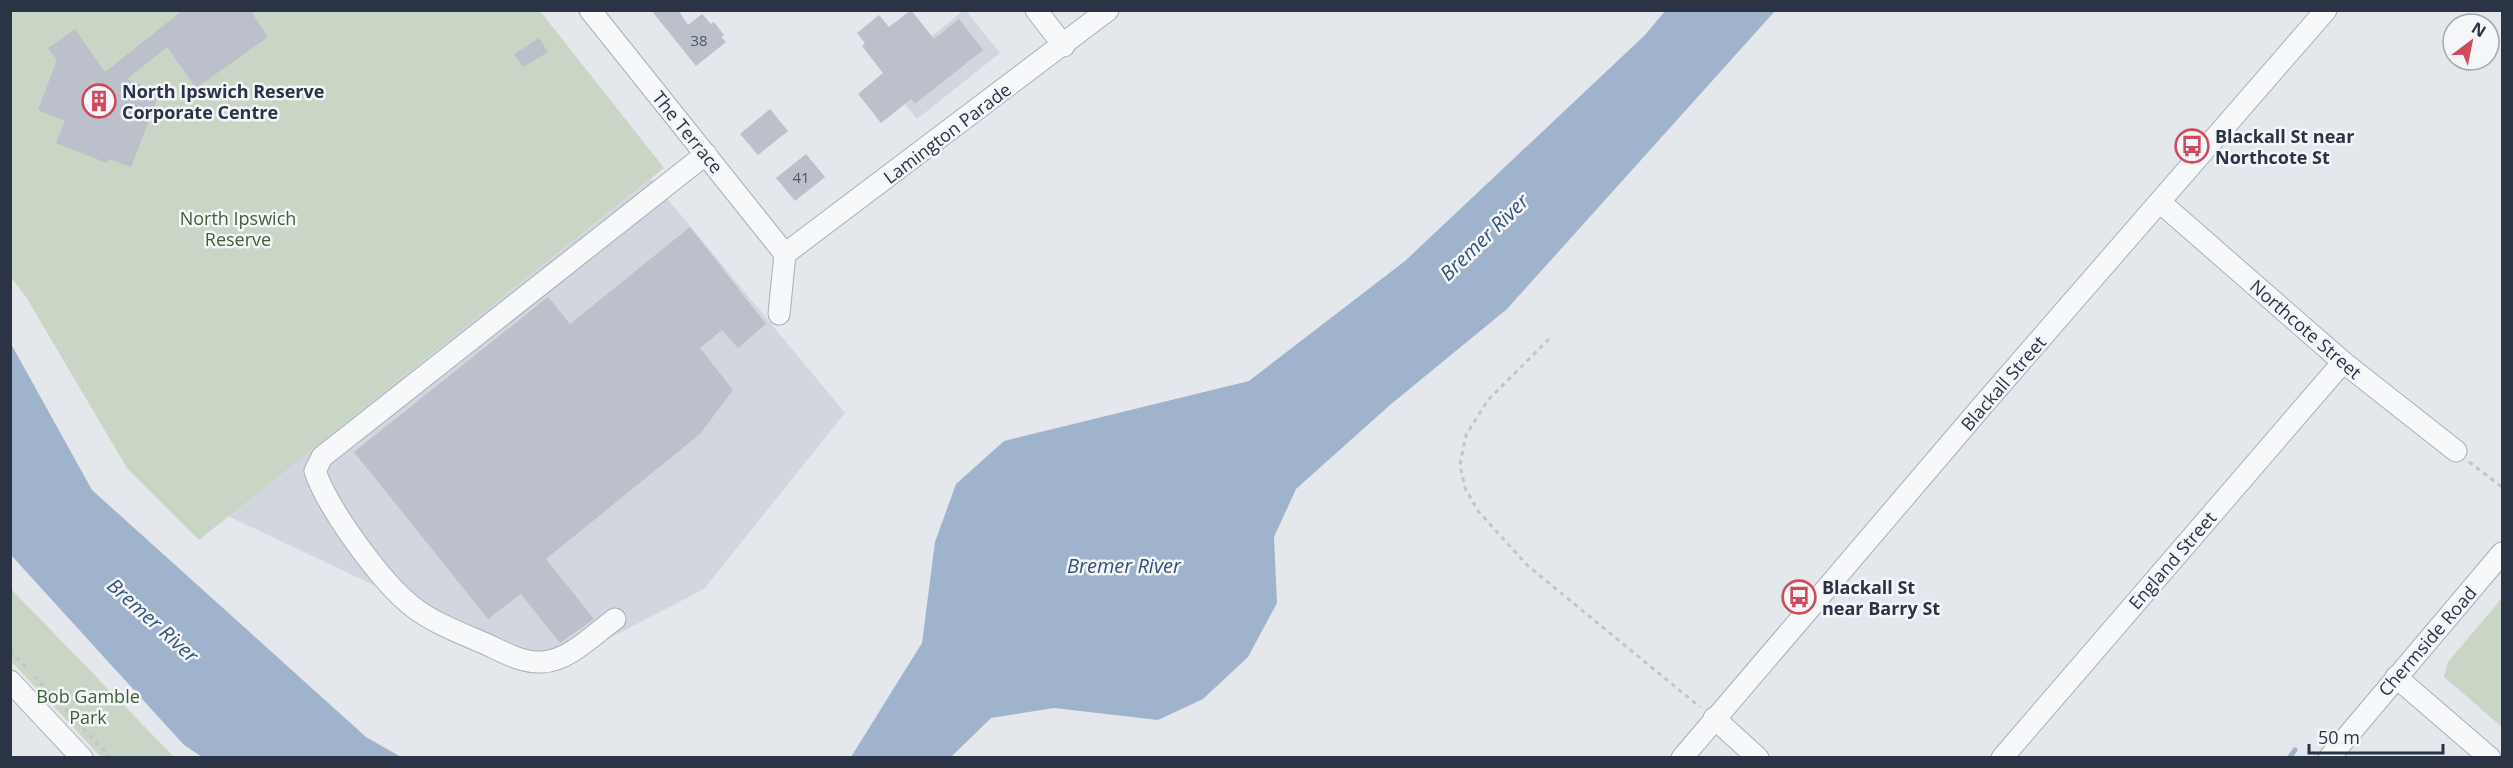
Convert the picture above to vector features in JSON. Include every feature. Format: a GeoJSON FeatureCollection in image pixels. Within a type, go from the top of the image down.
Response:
{"type":"FeatureCollection","features":[{"type":"Feature","properties":{"kind":"street","name":"The Terrace"},"geometry":{"type":"LineString","coordinates":[[590,10],[784,254]]}},
{"type":"Feature","properties":{"kind":"street"},"geometry":{"type":"LineString","coordinates":[[1036,10],[1065,46]]}},
{"type":"Feature","properties":{"kind":"street","name":"Lamington Parade"},"geometry":{"type":"LineString","coordinates":[[784,254],[1065,46],[1108,10]]}},
{"type":"Feature","properties":{"kind":"street","name":"Blackall Street"},"geometry":{"type":"LineString","coordinates":[[1682,758],[1714,718],[2326,10]]}},
{"type":"Feature","properties":{"kind":"street"},"geometry":{"type":"LineString","coordinates":[[615,619],[567,654],[540,662],[520,659],[439,624],[412,606],[351,537],[320,485],[315,471],[322,457],[706,154]]}},
{"type":"Feature","properties":{"kind":"street","name":"Northcote Street"},"geometry":{"type":"LineString","coordinates":[[2161,203],[2343,362],[2456,451]]}},
{"type":"Feature","properties":{"kind":"street"},"geometry":{"type":"LineString","coordinates":[[779,314],[784,254]]}},
{"type":"Feature","properties":{"kind":"street","name":"England Street"},"geometry":{"type":"LineString","coordinates":[[2002,758],[2343,362]]}},
{"type":"Feature","properties":{"kind":"street","name":"Chermside Road"},"geometry":{"type":"LineString","coordinates":[[2329,758],[2502,553]]}},
{"type":"Feature","properties":{"kind":"street"},"geometry":{"type":"LineString","coordinates":[[2396,677],[2490,758]]}},
{"type":"Feature","properties":{"kind":"street"},"geometry":{"type":"LineString","coordinates":[[11,683],[82,758]]}},
{"type":"Feature","properties":{"kind":"street"},"geometry":{"type":"LineString","coordinates":[[1714,718],[1758,758]]}},
{"type":"Feature","properties":{"kind":"path"},"geometry":{"type":"LineString","coordinates":[[1549,339],[1488,400],[1467,435],[1460,465],[1465,488],[1478,511],[1528,566],[1714,718]]}},
{"type":"Feature","properties":{"kind":"path"},"geometry":{"type":"LineString","coordinates":[[2456,451],[2502,487]]}},
{"type":"Feature","properties":{"kind":"path"},"geometry":{"type":"LineString","coordinates":[[10,651],[111,758]]}},
{"type":"Feature","properties":{"kind":"shaded area"},"geometry":{"type":"Polygon","coordinates":[[[963,11],[966,11],[1000,53],[917,119],[882,76],[963,11]]]}},
{"type":"Feature","properties":{"kind":"shaded area"},"geometry":{"type":"Polygon","coordinates":[[[651,179],[845,413],[704,589],[550,669],[228,516],[651,179]]]}},
{"type":"Feature","properties":{"kind":"green space","name":"North Ipswich Reserve"},"geometry":{"type":"Polygon","coordinates":[[[11,11],[540,11],[664,168],[199,540],[127,468],[26,297],[11,277],[11,11]]]}},
{"type":"Feature","properties":{"kind":"green space","name":"Bob Gamble Park"},"geometry":{"type":"Polygon","coordinates":[[[10,589],[174,757],[101,757],[11,661],[10,589]]]}},
{"type":"Feature","properties":{"kind":"green space"},"geometry":{"type":"Polygon","coordinates":[[[2502,598],[2502,727],[2444,677],[2448,662],[2502,598]]]}},
{"type":"Feature","properties":{"kind":"water","name":"Bremer River"},"geometry":{"type":"Polygon","coordinates":[[[1665,11],[1775,11],[1507,309],[1390,405],[1296,489],[1274,537],[1277,603],[1248,657],[1203,699],[1158,720],[1054,708],[991,718],[951,757],[851,757],[922,643],[935,542],[956,484],[1004,441],[1249,381],[1405,261],[1645,35],[1665,11]]]}},
{"type":"Feature","properties":{"kind":"water","name":"Bremer River"},"geometry":{"type":"Polygon","coordinates":[[[10,342],[92,490],[366,737],[401,757],[202,757],[184,745],[11,555],[10,342]]]}},
{"type":"Feature","properties":{"kind":"building"},"geometry":{"type":"Polygon","coordinates":[[[183,10],[250,10],[268,37],[196,88],[167,47],[127,79],[160,92],[131,167],[109,159],[107,163],[56,143],[65,121],[38,110],[57,60],[48,48],[75,29],[105,72],[183,10]]]}},
{"type":"Feature","properties":{"kind":"building"},"geometry":{"type":"Polygon","coordinates":[[[651,10],[678,10],[688,25],[702,14],[711,24],[714,22],[724,35],[721,37],[726,42],[696,66],[651,10]]]}},
{"type":"Feature","properties":{"kind":"building"},"geometry":{"type":"Polygon","coordinates":[[[911,10],[934,39],[959,19],[983,50],[915,104],[911,99],[881,123],[858,94],[883,73],[862,46],[865,43],[857,33],[879,15],[889,27],[911,10]]]}},
{"type":"Feature","properties":{"kind":"building"},"geometry":{"type":"Polygon","coordinates":[[[539,38],[548,52],[523,67],[514,54],[539,38]]]}},
{"type":"Feature","properties":{"kind":"building"},"geometry":{"type":"Polygon","coordinates":[[[770,109],[788,131],[758,155],[740,134],[770,109]]]}},
{"type":"Feature","properties":{"kind":"building"},"geometry":{"type":"Polygon","coordinates":[[[806,154],[825,177],[795,201],[776,178],[806,154]]]}},
{"type":"Feature","properties":{"kind":"building"},"geometry":{"type":"Polygon","coordinates":[[[690,227],[766,324],[738,348],[722,330],[700,348],[733,390],[700,434],[546,559],[594,619],[560,643],[521,594],[488,619],[354,452],[548,297],[570,324],[690,227]]]}},
{"type":"Feature","properties":{"kind":"waterway"},"geometry":{"type":"LineString","coordinates":[[2289,758],[2295,750]]}},
{"type":"Feature","properties":{"kind":"place","name":"North Ipswich Reserve Corporate Centre"},"geometry":{"type":"Point","coordinates":[99,101]}},
{"type":"Feature","properties":{"kind":"place","name":"Blackall St near Northcote St"},"geometry":{"type":"Point","coordinates":[2192,146]}},
{"type":"Feature","properties":{"kind":"place","name":"Blackall St near Barry St"},"geometry":{"type":"Point","coordinates":[1799,597]}}]}
